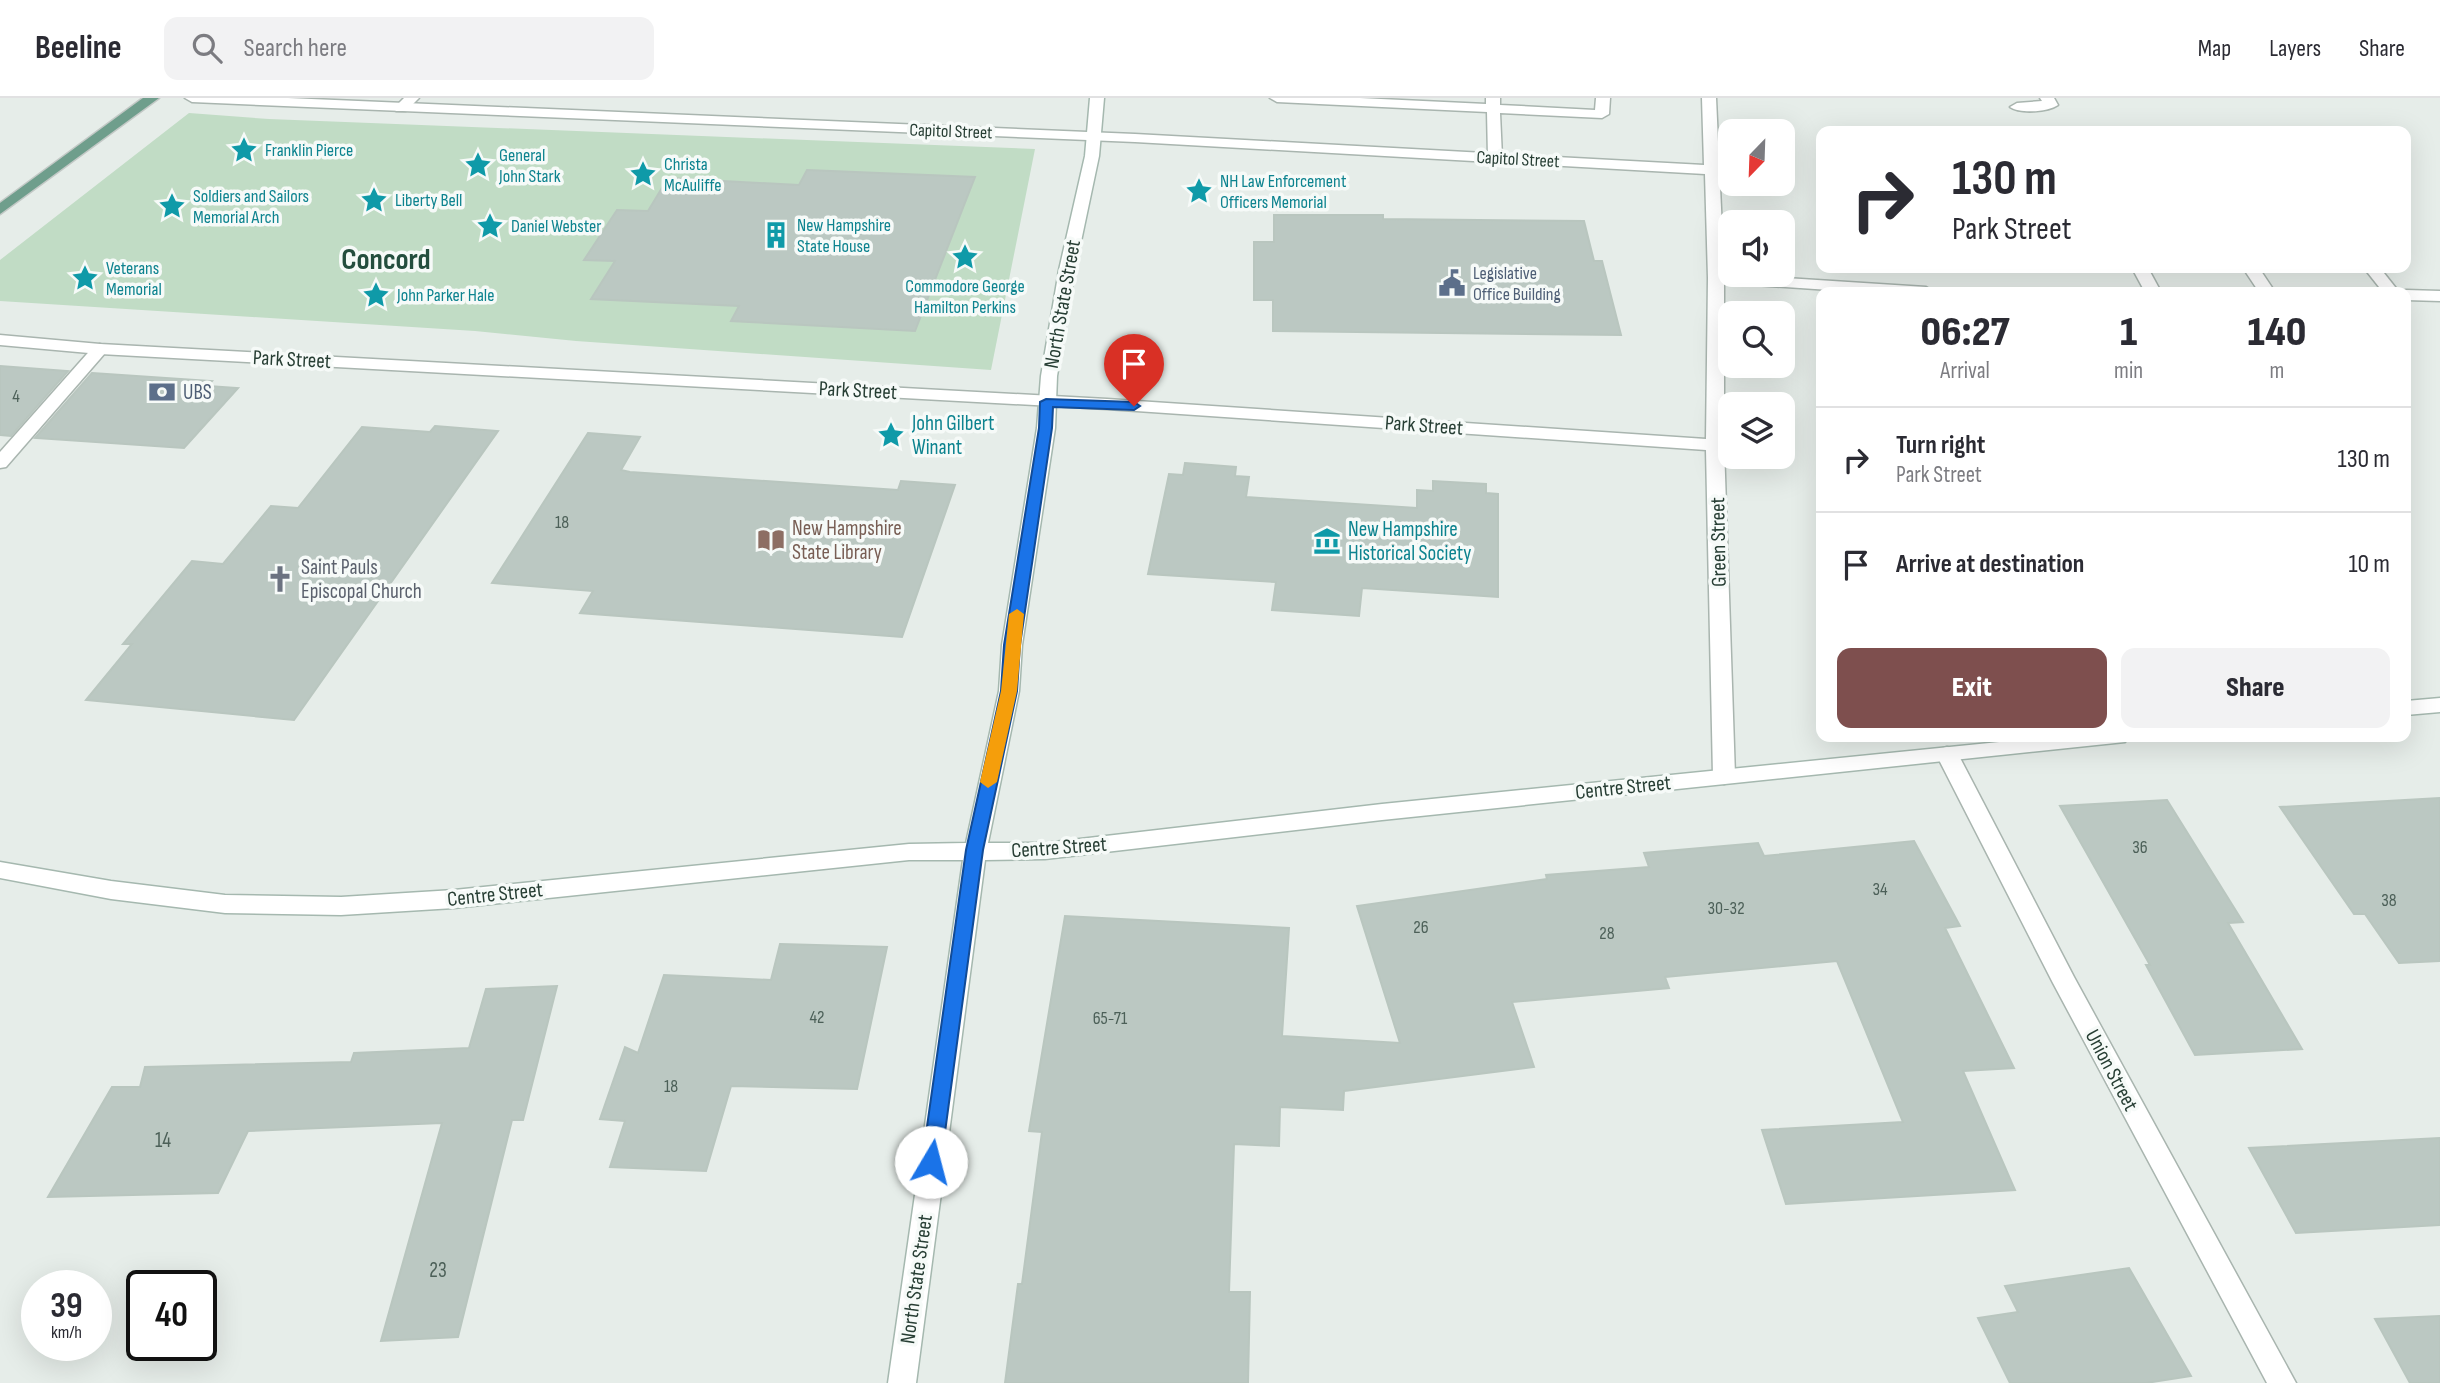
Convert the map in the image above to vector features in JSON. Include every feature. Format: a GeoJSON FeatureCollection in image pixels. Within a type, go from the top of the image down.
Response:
{"type":"FeatureCollection","features":[{"type":"Feature","properties":{"kind":"main road"},"geometry":{"type":"LineString","coordinates":[[0,209],[152,98]]}},
{"type":"Feature","properties":{"kind":"street","name":"Capitol Street"},"geometry":{"type":"LineString","coordinates":[[191,98],[1095,137],[1711,170]]}},
{"type":"Feature","properties":{"kind":"street"},"geometry":{"type":"LineString","coordinates":[[401,108],[412,98]]}},
{"type":"Feature","properties":{"kind":"street","name":"North State Street"},"geometry":{"type":"LineString","coordinates":[[902,1383],[974,850],[1009,691],[1012,645],[1046,428],[1046,402],[1067,270],[1095,137],[1097,98]]}},
{"type":"Feature","properties":{"kind":"street"},"geometry":{"type":"LineString","coordinates":[[1277,98],[1493,102],[1602,114],[1603,98]]}},
{"type":"Feature","properties":{"kind":"street","name":"Green Street"},"geometry":{"type":"LineString","coordinates":[[1709,98],[1716,278],[1715,445],[1724,776]]}},
{"type":"Feature","properties":{"kind":"street"},"geometry":{"type":"LineString","coordinates":[[2017,107],[2051,105],[2047,98]]}},
{"type":"Feature","properties":{"kind":"street"},"geometry":{"type":"LineString","coordinates":[[1493,102],[1495,157]]}},
{"type":"Feature","properties":{"kind":"street"},"geometry":{"type":"LineString","coordinates":[[2376,273],[2387,287]]}},
{"type":"Feature","properties":{"kind":"street"},"geometry":{"type":"LineString","coordinates":[[1716,278],[1851,287]]}},
{"type":"Feature","properties":{"kind":"street"},"geometry":{"type":"LineString","coordinates":[[2411,295],[2440,296]]}},
{"type":"Feature","properties":{"kind":"street","name":"Park Street"},"geometry":{"type":"LineString","coordinates":[[0,340],[100,349],[1107,404],[1715,445]]}},
{"type":"Feature","properties":{"kind":"street"},"geometry":{"type":"LineString","coordinates":[[0,463],[100,349]]}},
{"type":"Feature","properties":{"kind":"street"},"geometry":{"type":"LineString","coordinates":[[2411,708],[2440,705]]}},
{"type":"Feature","properties":{"kind":"street","name":"Centre Street"},"geometry":{"type":"LineString","coordinates":[[0,870],[111,890],[225,904],[341,906],[454,899],[909,852],[1045,851],[1724,776],[2068,742]]}},
{"type":"Feature","properties":{"kind":"street","name":"Union Street"},"geometry":{"type":"LineString","coordinates":[[1947,754],[2065,983],[2282,1383]]}},
{"type":"Feature","properties":{"kind":"green space"},"geometry":{"type":"Polygon","coordinates":[[[189,113],[269,119],[1035,149],[991,370],[576,341],[475,331],[0,301],[0,260],[189,113]]]}},
{"type":"Feature","properties":{"kind":"building","name":"New Hampshire State House"},"geometry":{"type":"Polygon","coordinates":[[[807,170],[975,177],[915,331],[731,321],[739,306],[591,299],[615,261],[584,260],[617,210],[648,211],[668,178],[799,185],[807,170]]]}},
{"type":"Feature","properties":{"kind":"building","name":"Legislative Office Building"},"geometry":{"type":"Polygon","coordinates":[[[1274,215],[1383,215],[1383,219],[1584,221],[1594,261],[1602,261],[1621,335],[1273,331],[1273,300],[1254,300],[1254,242],[1274,242],[1274,215]]]}},
{"type":"Feature","properties":{"kind":"building"},"geometry":{"type":"Polygon","coordinates":[[[0,366],[68,371],[11,436],[0,435],[0,366]]]}},
{"type":"Feature","properties":{"kind":"building"},"geometry":{"type":"Polygon","coordinates":[[[92,373],[212,381],[208,386],[238,388],[184,448],[35,438],[92,373]]]}},
{"type":"Feature","properties":{"kind":"building","name":"Saint Pauls Episcopal Church"},"geometry":{"type":"Polygon","coordinates":[[[435,426],[498,431],[294,720],[86,700],[132,644],[123,644],[192,561],[223,564],[271,506],[298,508],[362,427],[430,432],[435,426]]]}},
{"type":"Feature","properties":{"kind":"building","name":"New Hampshire State Library"},"geometry":{"type":"Polygon","coordinates":[[[588,433],[640,437],[621,470],[630,472],[898,490],[901,481],[955,485],[902,637],[580,613],[593,591],[492,583],[588,433]]]}},
{"type":"Feature","properties":{"kind":"building","name":"New Hampshire Historical Society"},"geometry":{"type":"Polygon","coordinates":[[[1185,463],[1236,467],[1235,476],[1249,477],[1246,497],[1417,508],[1417,490],[1433,491],[1433,481],[1486,484],[1486,493],[1498,494],[1498,597],[1362,588],[1359,616],[1272,610],[1276,582],[1148,574],[1169,474],[1183,475],[1185,463]]]}},
{"type":"Feature","properties":{"kind":"building"},"geometry":{"type":"Polygon","coordinates":[[[2440,798],[2440,961],[2399,963],[2365,914],[2354,914],[2280,807],[2440,798]]]}},
{"type":"Feature","properties":{"kind":"building"},"geometry":{"type":"Polygon","coordinates":[[[2167,800],[2243,922],[2228,923],[2302,1049],[2195,1055],[2146,965],[2150,965],[2060,806],[2167,800]]]}},
{"type":"Feature","properties":{"kind":"building"},"geometry":{"type":"Polygon","coordinates":[[[1914,841],[1960,926],[1945,928],[2014,1068],[1963,1071],[2015,1190],[1786,1204],[1762,1130],[1903,1122],[1837,961],[1665,977],[1669,988],[1512,1002],[1534,1067],[1344,1091],[1343,1110],[1280,1107],[1279,1146],[1234,1144],[1229,1292],[1250,1292],[1248,1383],[1005,1383],[1018,1284],[1022,1284],[1042,1132],[1029,1131],[1065,916],[1289,928],[1282,1036],[1400,1043],[1357,906],[1547,879],[1546,875],[1649,867],[1644,853],[1758,843],[1764,856],[1914,841]]]}},
{"type":"Feature","properties":{"kind":"building"},"geometry":{"type":"Polygon","coordinates":[[[780,944],[887,947],[857,1089],[731,1086],[706,1171],[610,1167],[625,1121],[600,1119],[625,1047],[638,1053],[664,975],[771,980],[780,944]]]}},
{"type":"Feature","properties":{"kind":"building"},"geometry":{"type":"Polygon","coordinates":[[[557,986],[523,1120],[512,1120],[458,1337],[381,1341],[442,1123],[248,1131],[218,1193],[48,1197],[112,1087],[140,1087],[145,1067],[351,1062],[354,1053],[469,1048],[486,989],[557,986]]]}},
{"type":"Feature","properties":{"kind":"building"},"geometry":{"type":"Polygon","coordinates":[[[2440,1138],[2440,1225],[2296,1233],[2249,1148],[2440,1138]]]}},
{"type":"Feature","properties":{"kind":"building"},"geometry":{"type":"Polygon","coordinates":[[[2129,1268],[2191,1376],[2146,1383],[2010,1383],[1978,1318],[2018,1312],[2005,1286],[2129,1268]]]}},
{"type":"Feature","properties":{"kind":"building"},"geometry":{"type":"Polygon","coordinates":[[[2440,1316],[2440,1383],[2410,1383],[2375,1319],[2440,1316]]]}},
{"type":"Feature","properties":{"kind":"slow traffic"},"geometry":{"type":"LineString","coordinates":[[988,782],[1009,691],[1017,614]]}},
{"type":"Feature","properties":{"kind":"place","name":"Franklin Pierce"},"geometry":{"type":"Point","coordinates":[244,150]}},
{"type":"Feature","properties":{"kind":"place","name":"General John Stark"},"geometry":{"type":"Point","coordinates":[478,165]}},
{"type":"Feature","properties":{"kind":"place","name":"Christa McAuliffe"},"geometry":{"type":"Point","coordinates":[643,174]}},
{"type":"Feature","properties":{"kind":"place","name":"NH Law Enforcement Officers Memorial"},"geometry":{"type":"Point","coordinates":[1199,191]}},
{"type":"Feature","properties":{"kind":"place","name":"Liberty Bell"},"geometry":{"type":"Point","coordinates":[374,200]}},
{"type":"Feature","properties":{"kind":"place","name":"Soldiers and Sailors Memorial Arch"},"geometry":{"type":"Point","coordinates":[172,206]}},
{"type":"Feature","properties":{"kind":"place","name":"Daniel Webster"},"geometry":{"type":"Point","coordinates":[490,226]}},
{"type":"Feature","properties":{"kind":"place","name":"New Hampshire State House"},"geometry":{"type":"Point","coordinates":[776,235]}},
{"type":"Feature","properties":{"kind":"place","name":"Commodore George Hamilton Perkins"},"geometry":{"type":"Point","coordinates":[965,257]}},
{"type":"Feature","properties":{"kind":"place","name":"Veterans Memorial"},"geometry":{"type":"Point","coordinates":[85,278]}},
{"type":"Feature","properties":{"kind":"place","name":"Legislative Office Building"},"geometry":{"type":"Point","coordinates":[1452,283]}},
{"type":"Feature","properties":{"kind":"place","name":"John Parker Hale"},"geometry":{"type":"Point","coordinates":[376,295]}},
{"type":"Feature","properties":{"kind":"place","name":"UBS"},"geometry":{"type":"Point","coordinates":[162,392]}},
{"type":"Feature","properties":{"kind":"place","name":"John Gilbert Winant"},"geometry":{"type":"Point","coordinates":[891,435]}},
{"type":"Feature","properties":{"kind":"place","name":"New Hampshire State Library"},"geometry":{"type":"Point","coordinates":[771,540]}},
{"type":"Feature","properties":{"kind":"place","name":"New Hampshire Historical Society"},"geometry":{"type":"Point","coordinates":[1327,541]}},
{"type":"Feature","properties":{"kind":"place","name":"Saint Pauls Episcopal Church"},"geometry":{"type":"Point","coordinates":[280,579]}},
{"type":"Feature","properties":{"kind":"district","name":"Concord"},"geometry":{"type":"Point","coordinates":[386,259]}},
{"type":"Feature","properties":{"kind":"route"},"geometry":{"type":"LineString","coordinates":[[931,1162],[974,850],[1009,691],[1012,645],[1046,428],[1046,402],[1134,406]]}}]}
